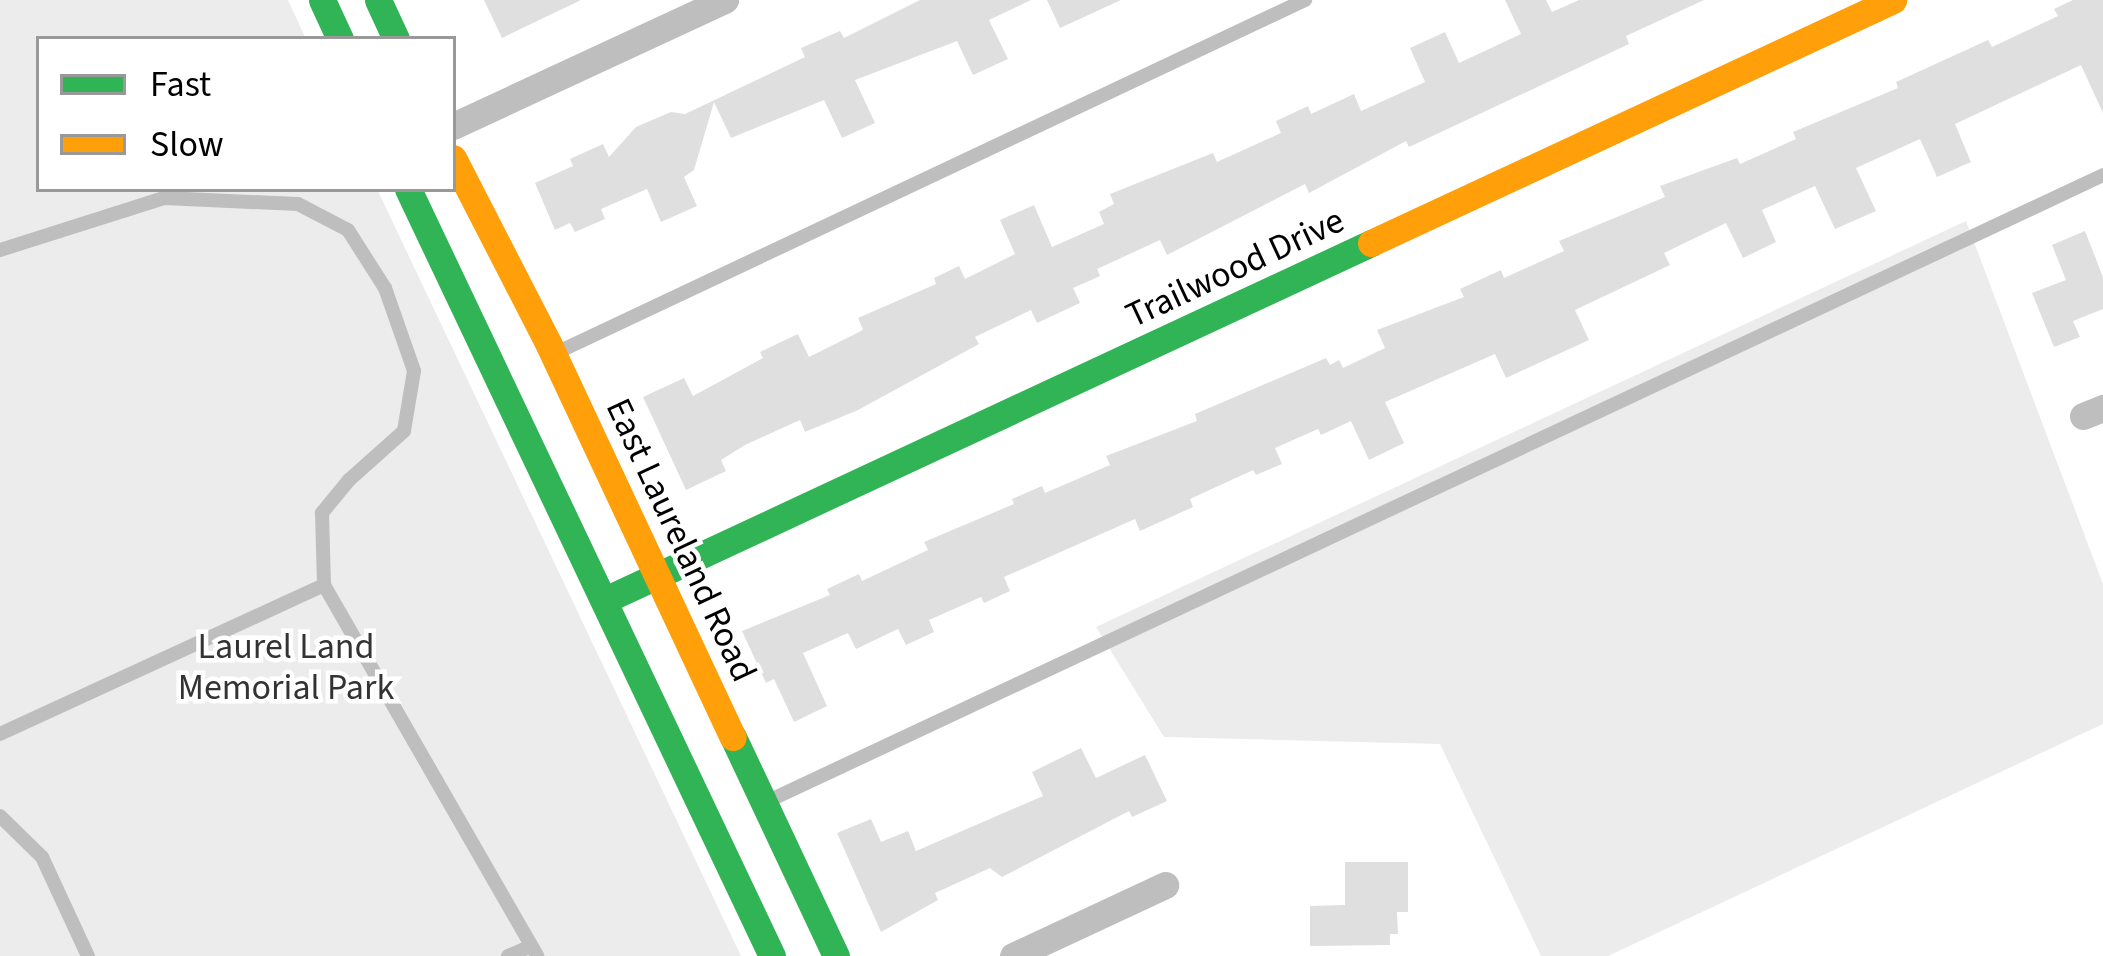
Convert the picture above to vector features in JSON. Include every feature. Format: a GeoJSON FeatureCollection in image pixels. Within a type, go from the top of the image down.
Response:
{"type":"FeatureCollection","features":[{"type":"Feature","properties":{"kind":"main road"},"geometry":{"type":"LineString","coordinates":[[322,0],[339,36]]}},
{"type":"Feature","properties":{"kind":"main road"},"geometry":{"type":"LineString","coordinates":[[378,0],[395,36]]}},
{"type":"Feature","properties":{"kind":"main road","name":"Trailwood Drive"},"geometry":{"type":"LineString","coordinates":[[607,599],[1893,0]]}},
{"type":"Feature","properties":{"kind":"main road","name":"East Laureland Road"},"geometry":{"type":"LineString","coordinates":[[456,164],[553,354],[836,956]]}},
{"type":"Feature","properties":{"kind":"main road"},"geometry":{"type":"LineString","coordinates":[[409,192],[607,599],[772,956]]}},
{"type":"Feature","properties":{"kind":"street"},"geometry":{"type":"LineString","coordinates":[[456,124],[725,0]]}},
{"type":"Feature","properties":{"kind":"street"},"geometry":{"type":"LineString","coordinates":[[1013,956],[1165,885]]}},
{"type":"Feature","properties":{"kind":"lane"},"geometry":{"type":"LineString","coordinates":[[553,354],[1305,0]]}},
{"type":"Feature","properties":{"kind":"lane"},"geometry":{"type":"LineString","coordinates":[[764,803],[2103,175]]}},
{"type":"Feature","properties":{"kind":"lane"},"geometry":{"type":"LineString","coordinates":[[0,250],[164,198],[298,203],[348,230],[385,288],[414,371],[404,431],[349,479],[322,513],[324,585],[534,951],[508,956]]}},
{"type":"Feature","properties":{"kind":"lane"},"geometry":{"type":"LineString","coordinates":[[0,734],[324,585]]}},
{"type":"Feature","properties":{"kind":"lane"},"geometry":{"type":"LineString","coordinates":[[0,816],[42,857],[88,956]]}},
{"type":"Feature","properties":{"kind":"green space","name":"Laurel Land Memorial Park"},"geometry":{"type":"Polygon","coordinates":[[[0,0],[288,0],[305,36],[36,36],[36,192],[378,192],[741,956],[0,956],[0,0]]]}},
{"type":"Feature","properties":{"kind":"green space"},"geometry":{"type":"Polygon","coordinates":[[[1966,221],[2103,584],[2103,724],[1608,956],[1541,956],[1440,744],[1164,737],[1096,627],[1966,221]]]}},
{"type":"Feature","properties":{"kind":"building"},"geometry":{"type":"Polygon","coordinates":[[[484,0],[581,0],[502,38],[484,0]]]}},
{"type":"Feature","properties":{"kind":"building"},"geometry":{"type":"Polygon","coordinates":[[[920,0],[1031,0],[989,20],[1008,59],[973,75],[957,41],[855,80],[875,123],[842,138],[824,100],[731,138],[714,102],[694,170],[684,177],[697,206],[661,222],[647,189],[601,209],[605,219],[575,232],[570,223],[555,230],[535,183],[573,166],[570,159],[603,144],[609,157],[636,127],[671,112],[685,114],[805,57],[801,48],[840,31],[844,38],[920,0]]]}},
{"type":"Feature","properties":{"kind":"building"},"geometry":{"type":"Polygon","coordinates":[[[1047,0],[1121,0],[1060,28],[1047,0]]]}},
{"type":"Feature","properties":{"kind":"building"},"geometry":{"type":"Polygon","coordinates":[[[1505,0],[1546,0],[1552,12],[1579,0],[1704,0],[1626,36],[1629,44],[1409,147],[1406,141],[1309,193],[1305,184],[1167,255],[1160,240],[1097,269],[1100,276],[1073,288],[1080,303],[1037,323],[1031,310],[975,337],[979,344],[858,410],[805,432],[800,420],[745,445],[721,460],[726,471],[686,490],[643,397],[684,378],[693,396],[763,358],[760,352],[798,334],[809,357],[863,330],[858,318],[936,284],[934,278],[959,266],[965,279],[1015,254],[1000,220],[1034,205],[1052,247],[1104,224],[1099,212],[1114,204],[1110,194],[1213,153],[1217,162],[1281,133],[1276,121],[1308,106],[1311,114],[1354,94],[1361,111],[1425,82],[1410,48],[1445,32],[1459,63],[1521,34],[1505,0]]]}},
{"type":"Feature","properties":{"kind":"building"},"geometry":{"type":"Polygon","coordinates":[[[2073,0],[2103,0],[2103,113],[2081,65],[1955,124],[1971,162],[1937,177],[1920,139],[1856,168],[1876,211],[1835,229],[1815,186],[1762,210],[1776,242],[1743,258],[1726,223],[1664,253],[1670,265],[1575,310],[1589,340],[1506,378],[1495,354],[1385,402],[1404,443],[1369,460],[1351,421],[1321,435],[1318,429],[1275,448],[1282,464],[1256,475],[1253,470],[1190,499],[1193,507],[1140,531],[1135,519],[1004,577],[1010,591],[984,603],[981,597],[929,620],[934,632],[906,645],[898,629],[856,649],[848,633],[803,653],[827,706],[794,722],[774,679],[766,683],[742,631],[830,595],[827,589],[859,574],[862,581],[928,550],[924,542],[1014,504],[1012,499],[1042,486],[1045,493],[1110,465],[1106,456],[1197,421],[1195,414],[1326,358],[1330,365],[1339,360],[1343,368],[1385,348],[1377,330],[1464,297],[1460,289],[1501,270],[1504,278],[1564,251],[1559,241],[1665,197],[1660,186],[1737,158],[1740,164],[1796,139],[1793,132],[1898,88],[1896,82],[1988,40],[1992,47],[2058,16],[2054,9],[2073,0]]]}},
{"type":"Feature","properties":{"kind":"building"},"geometry":{"type":"Polygon","coordinates":[[[2085,231],[2103,277],[2103,309],[2073,321],[2080,337],[2054,347],[2032,293],[2066,280],[2052,245],[2085,231]]]}},
{"type":"Feature","properties":{"kind":"building"},"geometry":{"type":"Polygon","coordinates":[[[1081,748],[1096,778],[1145,755],[1167,801],[1132,817],[1129,811],[1002,877],[990,868],[935,893],[938,900],[881,932],[837,833],[871,819],[881,842],[908,831],[916,851],[1043,796],[1032,772],[1081,748]]]}},
{"type":"Feature","properties":{"kind":"building"},"geometry":{"type":"Polygon","coordinates":[[[1345,862],[1408,862],[1408,912],[1397,912],[1398,934],[1390,934],[1390,945],[1310,946],[1310,906],[1345,905],[1345,862]]]}},
{"type":"Feature","properties":{"kind":"traffic: fast"},"geometry":{"type":"LineString","coordinates":[[322,0],[339,36]]}},
{"type":"Feature","properties":{"kind":"traffic: fast"},"geometry":{"type":"LineString","coordinates":[[378,0],[395,36]]}},
{"type":"Feature","properties":{"kind":"traffic: fast"},"geometry":{"type":"LineString","coordinates":[[409,192],[772,956]]}},
{"type":"Feature","properties":{"kind":"traffic: fast"},"geometry":{"type":"LineString","coordinates":[[607,599],[1371,243]]}},
{"type":"Feature","properties":{"kind":"traffic: fast"},"geometry":{"type":"LineString","coordinates":[[733,737],[836,956]]}},
{"type":"Feature","properties":{"kind":"traffic: slow"},"geometry":{"type":"LineString","coordinates":[[1371,243],[1893,0]]}},
{"type":"Feature","properties":{"kind":"traffic: slow"},"geometry":{"type":"LineString","coordinates":[[456,164],[549,345],[733,737]]}}]}
